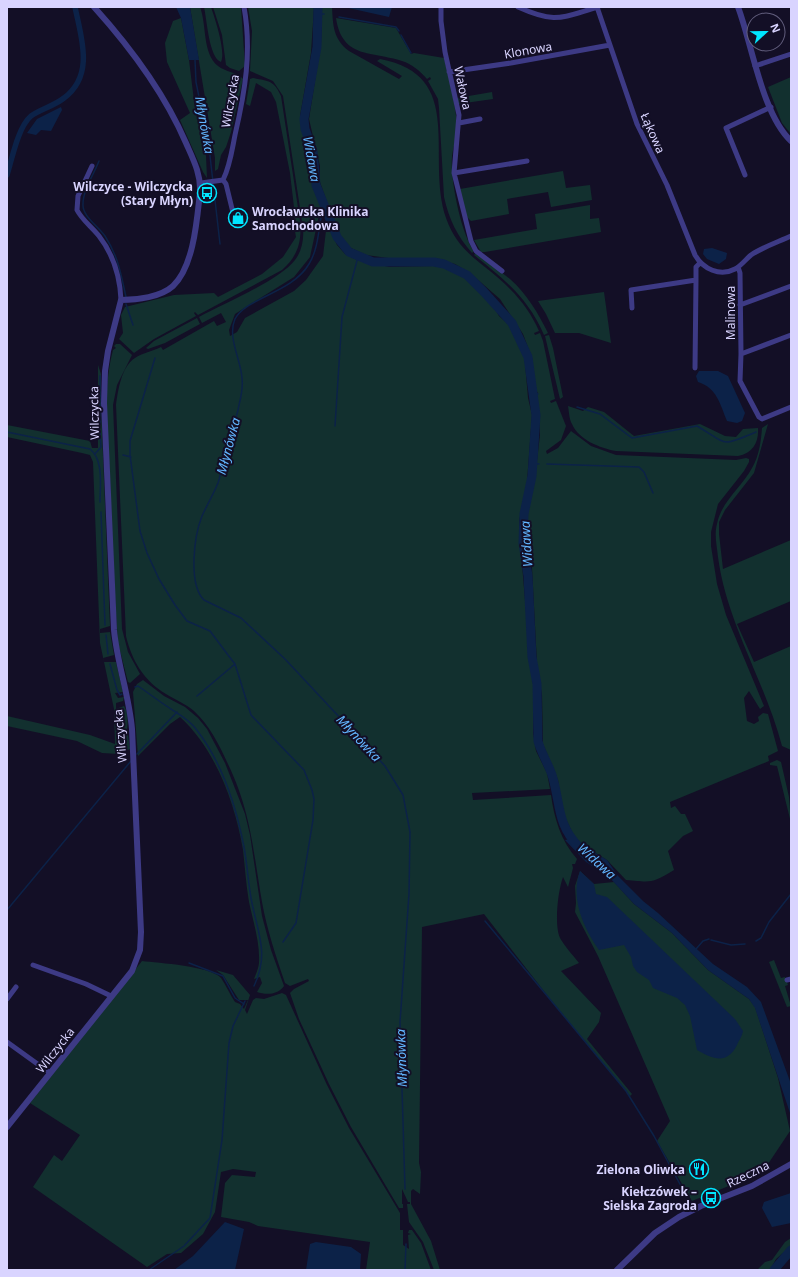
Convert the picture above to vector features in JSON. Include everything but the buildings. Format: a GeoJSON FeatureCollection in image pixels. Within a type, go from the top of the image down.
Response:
{"type":"FeatureCollection","features":[{"type":"Feature","properties":{"kind":"street"},"geometry":{"type":"LineString","coordinates":[[94,7],[138,61],[162,94],[204,183],[190,254],[180,277],[174,285],[159,294],[121,300]]}},
{"type":"Feature","properties":{"kind":"street","name":"Wilczycka"},"geometry":{"type":"LineString","coordinates":[[221,181],[232,150],[247,74],[248,39],[244,7]]}},
{"type":"Feature","properties":{"kind":"street","name":"Wałowa"},"geometry":{"type":"LineString","coordinates":[[441,7],[441,21],[449,72],[459,115],[454,173],[471,241],[476,251],[502,271]]}},
{"type":"Feature","properties":{"kind":"street"},"geometry":{"type":"LineString","coordinates":[[518,7],[541,17],[551,19],[560,18],[598,7]]}},
{"type":"Feature","properties":{"kind":"street","name":"Łąkowa"},"geometry":{"type":"LineString","coordinates":[[598,7],[637,124],[667,185],[700,263]]}},
{"type":"Feature","properties":{"kind":"street"},"geometry":{"type":"LineString","coordinates":[[738,7],[755,66],[770,107],[784,133],[791,141]]}},
{"type":"Feature","properties":{"kind":"street","name":"Klonowa"},"geometry":{"type":"LineString","coordinates":[[449,72],[510,63],[610,45]]}},
{"type":"Feature","properties":{"kind":"street"},"geometry":{"type":"LineString","coordinates":[[755,66],[791,54]]}},
{"type":"Feature","properties":{"kind":"street"},"geometry":{"type":"LineString","coordinates":[[746,175],[726,128],[770,107]]}},
{"type":"Feature","properties":{"kind":"street"},"geometry":{"type":"LineString","coordinates":[[459,123],[480,119]]}},
{"type":"Feature","properties":{"kind":"street"},"geometry":{"type":"LineString","coordinates":[[454,173],[527,161]]}},
{"type":"Feature","properties":{"kind":"street","name":"Wilczycka"},"geometry":{"type":"LineString","coordinates":[[7,1127],[136,963],[140,950],[141,932],[130,713],[117,657],[114,630],[104,403],[105,371],[108,351],[121,300],[117,272],[110,254],[99,236],[77,210],[78,196],[92,166]]}},
{"type":"Feature","properties":{"kind":"street"},"geometry":{"type":"LineString","coordinates":[[204,183],[221,181],[226,184],[236,224]]}},
{"type":"Feature","properties":{"kind":"street"},"geometry":{"type":"LineString","coordinates":[[695,368],[696,267],[700,263],[707,269],[714,271],[728,271],[738,267],[752,254],[791,236]]}},
{"type":"Feature","properties":{"kind":"street","name":"Malinowa"},"geometry":{"type":"LineString","coordinates":[[738,267],[740,273],[741,354],[791,335]]}},
{"type":"Feature","properties":{"kind":"street"},"geometry":{"type":"LineString","coordinates":[[632,308],[631,290],[696,280]]}},
{"type":"Feature","properties":{"kind":"street"},"geometry":{"type":"LineString","coordinates":[[740,305],[791,286]]}},
{"type":"Feature","properties":{"kind":"street"},"geometry":{"type":"LineString","coordinates":[[741,354],[740,381],[757,414],[762,418],[791,407]]}},
{"type":"Feature","properties":{"kind":"street"},"geometry":{"type":"LineString","coordinates":[[33,965],[86,984],[111,996]]}},
{"type":"Feature","properties":{"kind":"street"},"geometry":{"type":"LineString","coordinates":[[7,999],[16,986]]}},
{"type":"Feature","properties":{"kind":"street"},"geometry":{"type":"LineString","coordinates":[[7,1042],[50,1073]]}},
{"type":"Feature","properties":{"kind":"street","name":"Rzeczna"},"geometry":{"type":"LineString","coordinates":[[617,1270],[655,1233],[679,1217],[700,1206],[752,1186],[791,1164]]}},
{"type":"Feature","properties":{"kind":"green space"},"geometry":{"type":"Polygon","coordinates":[[[190,7],[200,7],[207,46],[209,54],[213,60],[221,68],[238,75],[243,79],[231,132],[226,147],[221,155],[218,169],[215,171],[215,158],[190,7]]]}},
{"type":"Feature","properties":{"kind":"green space"},"geometry":{"type":"Polygon","coordinates":[[[204,7],[211,7],[215,19],[222,50],[221,62],[217,59],[211,46],[204,7]]]}},
{"type":"Feature","properties":{"kind":"green space"},"geometry":{"type":"Polygon","coordinates":[[[213,7],[241,7],[245,66],[239,71],[226,65],[222,35],[213,7]]]}},
{"type":"Feature","properties":{"kind":"green space"},"geometry":{"type":"Polygon","coordinates":[[[248,7],[314,7],[311,53],[300,116],[311,166],[311,178],[321,206],[310,257],[294,277],[235,314],[229,330],[230,336],[237,332],[245,318],[294,291],[306,280],[323,256],[327,222],[337,245],[345,254],[355,259],[389,267],[434,266],[450,269],[462,275],[491,302],[499,316],[510,326],[524,351],[528,398],[532,415],[527,482],[519,521],[530,661],[534,692],[533,733],[536,751],[547,773],[550,789],[472,793],[473,800],[551,795],[559,829],[571,852],[577,859],[575,864],[572,864],[573,868],[568,887],[563,877],[558,899],[557,925],[560,938],[579,963],[561,971],[601,1013],[599,1022],[587,1039],[632,1094],[630,1096],[550,999],[484,914],[422,927],[419,1163],[421,1172],[420,1194],[413,1189],[411,1191],[411,1204],[431,1241],[440,1270],[434,1270],[423,1242],[409,1222],[407,1204],[410,1204],[410,1202],[408,1202],[402,1189],[403,1208],[399,1208],[351,1127],[299,1019],[290,993],[294,989],[309,981],[308,979],[290,986],[285,983],[264,912],[246,814],[235,780],[221,748],[209,729],[194,711],[158,689],[145,677],[135,662],[126,636],[116,405],[123,373],[130,362],[144,353],[161,347],[163,350],[214,321],[217,326],[226,322],[221,313],[202,323],[199,317],[277,276],[288,268],[295,260],[302,245],[303,228],[283,96],[273,81],[250,71],[252,31],[248,7]]]}},
{"type":"Feature","properties":{"kind":"green space"},"geometry":{"type":"Polygon","coordinates":[[[320,7],[332,7],[337,37],[349,51],[399,79],[402,76],[377,61],[380,59],[407,68],[424,82],[434,100],[438,122],[441,194],[446,218],[451,231],[465,250],[501,280],[519,298],[539,331],[534,333],[535,335],[540,333],[543,341],[555,399],[550,401],[551,403],[556,401],[566,426],[561,440],[546,451],[547,454],[558,448],[571,431],[591,446],[616,455],[736,460],[746,458],[749,459],[744,471],[718,504],[711,532],[711,546],[717,584],[726,615],[764,706],[760,709],[749,691],[744,698],[747,721],[754,724],[759,721],[758,717],[763,713],[768,714],[778,751],[768,756],[769,761],[670,802],[671,808],[675,806],[681,814],[685,814],[693,831],[683,836],[668,851],[674,870],[661,878],[651,881],[626,880],[607,860],[575,838],[563,813],[558,780],[543,744],[542,695],[537,664],[532,568],[528,540],[528,509],[536,469],[540,435],[536,395],[538,393],[534,388],[532,358],[523,334],[500,299],[470,273],[455,264],[432,258],[388,258],[366,255],[351,248],[342,240],[335,225],[320,182],[320,166],[309,119],[321,43],[322,16],[320,7]]]}},
{"type":"Feature","properties":{"kind":"green space"},"geometry":{"type":"Polygon","coordinates":[[[181,18],[189,60],[195,109],[206,156],[207,178],[180,120],[190,113],[167,62],[165,43],[173,21],[181,18]]]}},
{"type":"Feature","properties":{"kind":"green space"},"geometry":{"type":"Polygon","coordinates":[[[336,18],[396,28],[411,54],[414,53],[444,58],[457,124],[452,157],[453,179],[457,206],[469,243],[474,251],[472,253],[454,227],[448,213],[444,197],[438,99],[428,81],[431,79],[430,77],[427,79],[416,68],[406,62],[370,54],[352,47],[345,41],[339,31],[336,18]]]}},
{"type":"Feature","properties":{"kind":"green space"},"geometry":{"type":"Polygon","coordinates":[[[791,77],[791,134],[782,123],[768,87],[791,77]]]}},
{"type":"Feature","properties":{"kind":"green space"},"geometry":{"type":"Polygon","coordinates":[[[253,78],[270,82],[276,87],[281,96],[300,221],[298,248],[292,259],[282,270],[198,315],[195,312],[194,313],[196,316],[154,339],[134,353],[119,339],[123,333],[121,315],[125,307],[174,295],[214,293],[218,297],[262,274],[283,257],[296,237],[293,220],[295,216],[290,173],[276,102],[271,92],[256,83],[250,106],[246,104],[250,79],[253,78]]]}},
{"type":"Feature","properties":{"kind":"green space"},"geometry":{"type":"Polygon","coordinates":[[[492,92],[493,99],[458,104],[457,98],[492,92]]]}},
{"type":"Feature","properties":{"kind":"green space"},"geometry":{"type":"Polygon","coordinates":[[[563,171],[566,188],[590,185],[592,200],[551,207],[548,192],[507,199],[509,214],[471,221],[465,215],[460,189],[563,171]]]}},
{"type":"Feature","properties":{"kind":"green space"},"geometry":{"type":"Polygon","coordinates":[[[590,205],[590,219],[599,218],[601,232],[485,252],[481,252],[474,240],[537,229],[535,214],[590,205]]]}},
{"type":"Feature","properties":{"kind":"green space"},"geometry":{"type":"Polygon","coordinates":[[[476,253],[510,279],[522,291],[536,311],[548,333],[544,335],[531,310],[523,300],[505,281],[474,255],[476,253]]]}},
{"type":"Feature","properties":{"kind":"green space"},"geometry":{"type":"Polygon","coordinates":[[[604,292],[611,343],[579,333],[555,333],[538,301],[604,292]]]}},
{"type":"Feature","properties":{"kind":"green space"},"geometry":{"type":"Polygon","coordinates":[[[197,318],[200,324],[165,343],[148,349],[146,348],[154,341],[197,318]]]}},
{"type":"Feature","properties":{"kind":"green space"},"geometry":{"type":"Polygon","coordinates":[[[549,335],[563,397],[560,399],[545,336],[549,335]]]}},
{"type":"Feature","properties":{"kind":"green space"},"geometry":{"type":"Polygon","coordinates":[[[116,344],[120,344],[132,355],[117,385],[113,405],[122,629],[128,652],[140,674],[130,683],[128,682],[118,643],[107,431],[108,382],[113,350],[116,348],[114,346],[116,344]]]}},
{"type":"Feature","properties":{"kind":"green space"},"geometry":{"type":"Polygon","coordinates":[[[98,365],[101,374],[101,408],[110,626],[100,629],[100,633],[110,632],[114,655],[103,658],[100,643],[93,462],[90,455],[7,437],[7,425],[90,441],[92,448],[98,448],[98,432],[96,432],[95,425],[98,424],[98,365]]]}},
{"type":"Feature","properties":{"kind":"green space"},"geometry":{"type":"Polygon","coordinates":[[[568,406],[583,411],[588,407],[604,412],[634,436],[700,424],[725,436],[736,437],[743,429],[758,428],[758,433],[756,442],[751,450],[738,456],[616,451],[603,448],[580,435],[575,430],[571,422],[568,406]]]}},
{"type":"Feature","properties":{"kind":"green space"},"geometry":{"type":"Polygon","coordinates":[[[768,424],[754,473],[725,510],[719,522],[719,534],[723,569],[791,540],[791,601],[737,624],[754,662],[791,646],[791,750],[782,746],[766,698],[729,606],[718,557],[716,540],[716,528],[719,516],[727,502],[752,468],[759,449],[762,428],[768,424]]]}},
{"type":"Feature","properties":{"kind":"green space"},"geometry":{"type":"Polygon","coordinates":[[[104,662],[116,662],[123,692],[115,693],[118,698],[124,697],[123,701],[116,703],[116,709],[124,706],[126,711],[128,720],[127,729],[121,730],[121,736],[128,735],[130,749],[119,754],[102,753],[77,741],[7,726],[7,716],[90,735],[115,744],[114,709],[104,662]]]}},
{"type":"Feature","properties":{"kind":"green space"},"geometry":{"type":"Polygon","coordinates":[[[143,680],[164,696],[185,707],[198,718],[207,729],[225,763],[245,814],[250,835],[262,916],[271,950],[284,986],[275,993],[264,994],[257,992],[262,983],[260,977],[254,979],[259,964],[259,954],[248,896],[243,850],[235,814],[222,778],[204,745],[193,730],[180,717],[170,724],[138,756],[133,692],[137,684],[143,680]]]}},
{"type":"Feature","properties":{"kind":"green space"},"geometry":{"type":"Polygon","coordinates":[[[777,760],[781,762],[789,797],[791,823],[777,766],[770,765],[770,763],[777,760]]]}},
{"type":"Feature","properties":{"kind":"green space"},"geometry":{"type":"Polygon","coordinates":[[[580,871],[594,884],[614,882],[634,904],[672,933],[708,970],[749,999],[755,1007],[778,1078],[790,1131],[766,1167],[758,1174],[692,1201],[657,1141],[670,1121],[598,956],[575,912],[575,886],[580,871]]]}},
{"type":"Feature","properties":{"kind":"green space"},"geometry":{"type":"Polygon","coordinates":[[[774,960],[781,978],[785,977],[788,985],[785,986],[791,1006],[787,1007],[769,962],[774,960]]]}},
{"type":"Feature","properties":{"kind":"green space"},"geometry":{"type":"Polygon","coordinates":[[[142,961],[196,968],[215,974],[221,978],[235,1002],[240,1004],[244,1009],[248,1000],[239,1000],[223,975],[216,970],[233,975],[250,995],[245,1010],[247,1014],[253,1000],[256,998],[264,999],[282,993],[286,995],[327,1085],[349,1128],[400,1213],[400,1230],[403,1230],[403,1245],[409,1249],[408,1235],[411,1234],[408,1233],[409,1230],[412,1230],[421,1243],[431,1270],[366,1270],[370,1242],[258,1226],[249,1222],[221,1217],[225,1183],[232,1175],[255,1177],[256,1172],[233,1169],[221,1172],[215,1212],[203,1234],[181,1253],[167,1254],[147,1267],[33,1187],[54,1155],[62,1161],[80,1135],[30,1103],[142,961]]]}},
{"type":"Feature","properties":{"kind":"green space"},"geometry":{"type":"Polygon","coordinates":[[[791,1238],[791,1246],[776,1259],[770,1270],[757,1270],[765,1262],[772,1260],[785,1242],[791,1238]]]}},
{"type":"Feature","properties":{"kind":"water"},"geometry":{"type":"Polygon","coordinates":[[[176,7],[190,7],[199,60],[189,60],[181,18],[176,7]]]}},
{"type":"Feature","properties":{"kind":"water"},"geometry":{"type":"Polygon","coordinates":[[[344,7],[392,7],[389,17],[344,7]]]}},
{"type":"Feature","properties":{"kind":"water"},"geometry":{"type":"Polygon","coordinates":[[[61,107],[62,110],[51,131],[41,130],[36,135],[27,133],[37,119],[61,107]]]}},
{"type":"Feature","properties":{"kind":"water"},"geometry":{"type":"Polygon","coordinates":[[[712,248],[727,253],[726,259],[719,264],[707,259],[703,254],[704,249],[712,248]]]}},
{"type":"Feature","properties":{"kind":"water"},"geometry":{"type":"Polygon","coordinates":[[[699,371],[718,371],[728,376],[745,413],[742,421],[737,423],[727,421],[714,392],[710,388],[698,382],[696,376],[699,371]]]}},
{"type":"Feature","properties":{"kind":"water"},"geometry":{"type":"Polygon","coordinates":[[[575,838],[607,860],[618,876],[643,901],[713,964],[747,987],[761,1002],[791,1084],[791,1116],[755,1008],[749,999],[708,970],[672,933],[634,904],[610,878],[586,862],[565,840],[575,838]]]}},
{"type":"Feature","properties":{"kind":"water"},"geometry":{"type":"Polygon","coordinates":[[[580,871],[594,884],[596,894],[607,897],[735,1019],[743,1031],[737,1045],[729,1055],[724,1058],[714,1058],[697,1050],[690,1016],[685,1005],[677,998],[653,988],[649,980],[637,972],[624,945],[599,950],[583,922],[577,902],[577,881],[580,871]]]}},
{"type":"Feature","properties":{"kind":"water"},"geometry":{"type":"Polygon","coordinates":[[[791,1193],[791,1223],[772,1227],[762,1208],[764,1202],[791,1193]]]}},
{"type":"Feature","properties":{"kind":"water"},"geometry":{"type":"Polygon","coordinates":[[[225,1222],[244,1229],[235,1270],[174,1270],[193,1256],[225,1222]]]}},
{"type":"Feature","properties":{"kind":"water"},"geometry":{"type":"Polygon","coordinates":[[[316,1242],[351,1247],[361,1254],[360,1270],[306,1270],[310,1244],[316,1242]]]}},
{"type":"Feature","properties":{"kind":"waterway"},"geometry":{"type":"LineString","coordinates":[[7,175],[19,135],[26,121],[31,116],[64,98],[74,89],[80,78],[83,67],[83,55],[75,7]]}},
{"type":"Feature","properties":{"kind":"waterway","name":"Widawa"},"geometry":{"type":"LineString","coordinates":[[318,7],[317,47],[304,119],[305,129],[313,151],[316,185],[337,237],[349,252],[373,262],[434,262],[444,264],[467,275],[512,323],[528,357],[536,415],[532,476],[524,514],[523,543],[528,576],[532,657],[537,684],[538,741],[552,775],[560,813],[566,830],[579,847]]}},
{"type":"Feature","properties":{"kind":"waterway","name":"Widawa"},"geometry":{"type":"LineString","coordinates":[[318,14],[324,14]]}},
{"type":"Feature","properties":{"kind":"waterway"},"geometry":{"type":"LineString","coordinates":[[339,17],[396,27],[399,31]]}},
{"type":"Feature","properties":{"kind":"waterway"},"geometry":{"type":"LineString","coordinates":[[401,35],[411,53]]}},
{"type":"Feature","properties":{"kind":"waterway","name":"Młynówka"},"geometry":{"type":"LineString","coordinates":[[195,60],[196,82],[209,147],[220,244]]}},
{"type":"Feature","properties":{"kind":"waterway"},"geometry":{"type":"LineString","coordinates":[[99,161],[85,193],[83,208],[88,217],[105,236],[113,251],[126,297]]}},
{"type":"Feature","properties":{"kind":"waterway","name":"Młynówka"},"geometry":{"type":"LineString","coordinates":[[323,206],[315,251],[309,264],[292,282],[249,305],[235,319],[233,326],[233,341],[241,371],[241,395],[237,415],[226,445],[221,474],[199,525],[195,547],[194,572],[199,593],[204,600],[241,618],[285,659],[385,766],[403,795],[410,832],[409,894],[400,1022],[405,1189]]}},
{"type":"Feature","properties":{"kind":"waterway"},"geometry":{"type":"LineString","coordinates":[[335,426],[342,317],[358,257]]}},
{"type":"Feature","properties":{"kind":"waterway"},"geometry":{"type":"LineString","coordinates":[[126,304],[133,325]]}},
{"type":"Feature","properties":{"kind":"waterway"},"geometry":{"type":"LineString","coordinates":[[155,358],[130,441],[130,455],[140,531],[147,553],[159,579],[187,621],[210,631],[235,664],[251,715],[304,770],[314,799],[313,820],[296,923],[283,942]]}},
{"type":"Feature","properties":{"kind":"waterway"},"geometry":{"type":"LineString","coordinates":[[100,376],[100,424]]}},
{"type":"Feature","properties":{"kind":"waterway","name":"Widawa"},"geometry":{"type":"LineString","coordinates":[[532,393],[538,394]]}},
{"type":"Feature","properties":{"kind":"waterway"},"geometry":{"type":"LineString","coordinates":[[577,407],[600,414],[632,438],[697,426],[725,442],[730,442],[756,432]]}},
{"type":"Feature","properties":{"kind":"waterway"},"geometry":{"type":"LineString","coordinates":[[7,432],[90,449],[99,466],[101,481],[100,502]]}},
{"type":"Feature","properties":{"kind":"waterway"},"geometry":{"type":"LineString","coordinates":[[95,454],[101,447],[100,432]]}},
{"type":"Feature","properties":{"kind":"waterway"},"geometry":{"type":"LineString","coordinates":[[123,455],[131,457]]}},
{"type":"Feature","properties":{"kind":"waterway","name":"Widawa"},"geometry":{"type":"LineString","coordinates":[[533,463],[539,464]]}},
{"type":"Feature","properties":{"kind":"waterway"},"geometry":{"type":"LineString","coordinates":[[547,464],[639,467],[644,472],[653,493]]}},
{"type":"Feature","properties":{"kind":"waterway"},"geometry":{"type":"LineString","coordinates":[[101,512],[105,625]]}},
{"type":"Feature","properties":{"kind":"waterway"},"geometry":{"type":"LineString","coordinates":[[106,635],[108,654]]}},
{"type":"Feature","properties":{"kind":"waterway"},"geometry":{"type":"LineString","coordinates":[[110,664],[117,690],[120,695],[122,694]]}},
{"type":"Feature","properties":{"kind":"waterway"},"geometry":{"type":"LineString","coordinates":[[197,696],[235,664]]}},
{"type":"Feature","properties":{"kind":"waterway"},"geometry":{"type":"LineString","coordinates":[[135,687],[138,686],[193,725],[205,742],[221,770],[227,785],[241,832],[251,898],[261,942],[261,963],[259,974],[254,986]]}},
{"type":"Feature","properties":{"kind":"waterway"},"geometry":{"type":"LineString","coordinates":[[137,754],[177,712]]}},
{"type":"Feature","properties":{"kind":"waterway"},"geometry":{"type":"LineString","coordinates":[[7,910],[131,761]]}},
{"type":"Feature","properties":{"kind":"waterway"},"geometry":{"type":"LineString","coordinates":[[756,941],[761,938],[769,922],[791,894]]}},
{"type":"Feature","properties":{"kind":"waterway"},"geometry":{"type":"LineString","coordinates":[[485,921],[626,1091],[654,1136],[689,1201]]}},
{"type":"Feature","properties":{"kind":"waterway"},"geometry":{"type":"LineString","coordinates":[[696,949],[703,941],[709,939]]}},
{"type":"Feature","properties":{"kind":"waterway"},"geometry":{"type":"LineString","coordinates":[[711,940],[731,945],[745,944]]}},
{"type":"Feature","properties":{"kind":"waterway"},"geometry":{"type":"LineString","coordinates":[[189,963],[223,976],[235,998],[244,1004]]}},
{"type":"Feature","properties":{"kind":"waterway"},"geometry":{"type":"LineString","coordinates":[[149,1270],[184,1246],[210,1218],[222,1140],[229,1043],[233,1026],[245,1001]]}},
{"type":"Feature","properties":{"kind":"waterway","name":"Młynówka"},"geometry":{"type":"LineString","coordinates":[[405,1270],[406,1244]]}},
{"type":"Feature","properties":{"kind":"waterway","name":"Widawa"},"geometry":{"type":"LineString","coordinates":[[774,1270],[791,1250]]}},
{"type":"Feature","properties":{"kind":"place","name":"Wilczyce - Wilczycka (Stary Młyn)"},"geometry":{"type":"Point","coordinates":[207,193]}},
{"type":"Feature","properties":{"kind":"place","name":"Wrocławska Klinika Samochodowa"},"geometry":{"type":"Point","coordinates":[238,218]}},
{"type":"Feature","properties":{"kind":"place","name":"Zielona Oliwka"},"geometry":{"type":"Point","coordinates":[699,1169]}},
{"type":"Feature","properties":{"kind":"place","name":"Kiełczówek – Sielska Zagroda"},"geometry":{"type":"Point","coordinates":[711,1198]}}]}
